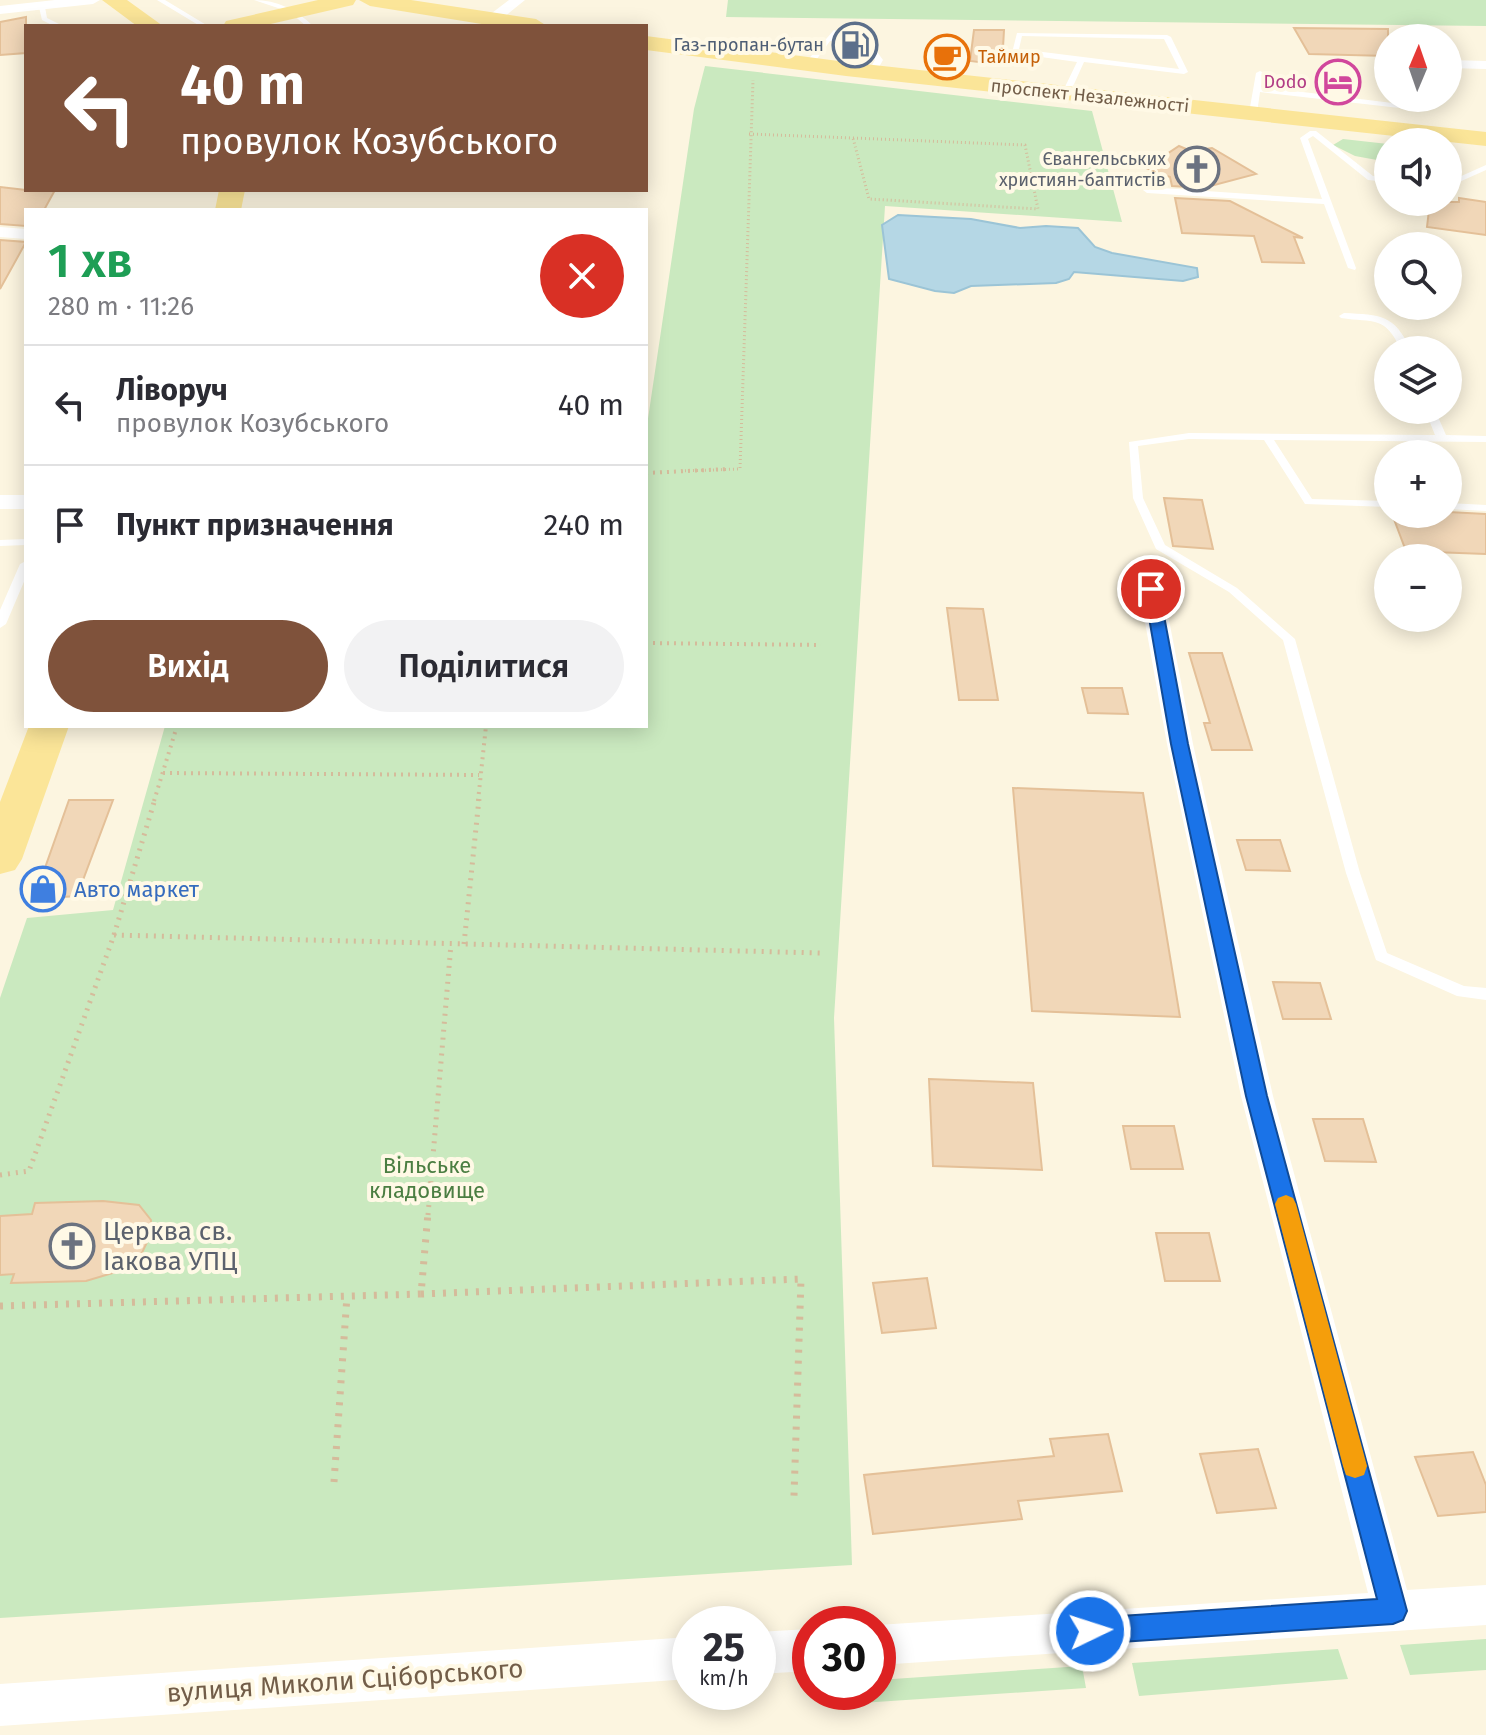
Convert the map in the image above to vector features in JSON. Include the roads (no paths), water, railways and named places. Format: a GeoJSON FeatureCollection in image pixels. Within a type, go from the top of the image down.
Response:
{"type":"FeatureCollection","features":[{"type":"Feature","properties":{"kind":"main road"},"geometry":{"type":"LineString","coordinates":[[113,0],[149,24]]}},
{"type":"Feature","properties":{"kind":"main road"},"geometry":{"type":"LineString","coordinates":[[129,0],[162,24]]}},
{"type":"Feature","properties":{"kind":"main road"},"geometry":{"type":"LineString","coordinates":[[268,24],[303,22],[345,0]]}},
{"type":"Feature","properties":{"kind":"main road"},"geometry":{"type":"LineString","coordinates":[[370,0],[519,24]]}},
{"type":"Feature","properties":{"kind":"main road","name":"проспект Незалежності"},"geometry":{"type":"LineString","coordinates":[[648,43],[808,65],[1066,93],[1255,101],[1314,126],[1486,139]]}},
{"type":"Feature","properties":{"kind":"main road"},"geometry":{"type":"LineString","coordinates":[[0,804],[29,728]]}},
{"type":"Feature","properties":{"kind":"main road"},"geometry":{"type":"LineString","coordinates":[[0,859],[48,728]]}},
{"type":"Feature","properties":{"kind":"street"},"geometry":{"type":"LineString","coordinates":[[0,10],[93,0]]}},
{"type":"Feature","properties":{"kind":"street"},"geometry":{"type":"LineString","coordinates":[[493,19],[518,0]]}},
{"type":"Feature","properties":{"kind":"street"},"geometry":{"type":"LineString","coordinates":[[1462,64],[1486,65]]}},
{"type":"Feature","properties":{"kind":"street"},"geometry":{"type":"LineString","coordinates":[[0,232],[24,234]]}},
{"type":"Feature","properties":{"kind":"street"},"geometry":{"type":"LineString","coordinates":[[0,502],[24,502]]}},
{"type":"Feature","properties":{"kind":"street"},"geometry":{"type":"LineString","coordinates":[[1151,589],[1180,744],[1257,1096],[1393,1611]]}},
{"type":"Feature","properties":{"kind":"street"},"geometry":{"type":"LineString","coordinates":[[896,1644],[1486,1605]]}},
{"type":"Feature","properties":{"kind":"street","name":"вулиця Миколи Сціборського"},"geometry":{"type":"LineString","coordinates":[[0,1705],[672,1659]]}},
{"type":"Feature","properties":{"kind":"lane"},"geometry":{"type":"LineString","coordinates":[[163,1],[177,0]]}},
{"type":"Feature","properties":{"kind":"lane"},"geometry":{"type":"LineString","coordinates":[[257,0],[303,22]]}},
{"type":"Feature","properties":{"kind":"lane"},"geometry":{"type":"LineString","coordinates":[[163,1],[202,24]]}},
{"type":"Feature","properties":{"kind":"lane"},"geometry":{"type":"LineString","coordinates":[[42,7],[44,19],[55,24]]}},
{"type":"Feature","properties":{"kind":"lane"},"geometry":{"type":"LineString","coordinates":[[808,65],[835,32]]}},
{"type":"Feature","properties":{"kind":"lane"},"geometry":{"type":"LineString","coordinates":[[1019,34],[1167,37],[1184,72],[1110,63],[1081,60],[1015,51],[1019,34]]}},
{"type":"Feature","properties":{"kind":"lane"},"geometry":{"type":"LineString","coordinates":[[828,39],[866,43],[879,60],[872,72]]}},
{"type":"Feature","properties":{"kind":"lane"},"geometry":{"type":"LineString","coordinates":[[1066,93],[1081,60]]}},
{"type":"Feature","properties":{"kind":"lane"},"geometry":{"type":"LineString","coordinates":[[1260,73],[1255,101],[1374,106]]}},
{"type":"Feature","properties":{"kind":"lane"},"geometry":{"type":"LineString","coordinates":[[1352,268],[1304,138],[1314,126],[1374,178]]}},
{"type":"Feature","properties":{"kind":"lane"},"geometry":{"type":"LineString","coordinates":[[1462,178],[1486,167]]}},
{"type":"Feature","properties":{"kind":"lane"},"geometry":{"type":"LineString","coordinates":[[1147,190],[1327,202]]}},
{"type":"Feature","properties":{"kind":"lane"},"geometry":{"type":"LineString","coordinates":[[1344,316],[1385,318],[1396,327],[1400,336]]}},
{"type":"Feature","properties":{"kind":"lane"},"geometry":{"type":"LineString","coordinates":[[1436,424],[1442,439]]}},
{"type":"Feature","properties":{"kind":"lane"},"geometry":{"type":"LineString","coordinates":[[1486,439],[1189,436],[1133,444],[1138,498],[1160,547],[1233,590],[1289,639],[1353,873],[1381,956],[1462,992],[1486,994]]}},
{"type":"Feature","properties":{"kind":"lane"},"geometry":{"type":"LineString","coordinates":[[1268,438],[1309,502],[1374,504]]}},
{"type":"Feature","properties":{"kind":"lane"},"geometry":{"type":"LineString","coordinates":[[1462,507],[1486,508]]}},
{"type":"Feature","properties":{"kind":"lane"},"geometry":{"type":"LineString","coordinates":[[0,543],[24,542]]}},
{"type":"Feature","properties":{"kind":"lane"},"geometry":{"type":"LineString","coordinates":[[0,624],[24,569]]}},
{"type":"Feature","properties":{"kind":"water"},"geometry":{"type":"Polygon","coordinates":[[[898,215],[971,219],[1020,228],[1078,228],[1095,247],[1112,253],[1197,268],[1198,277],[1183,281],[1074,272],[1069,279],[1056,283],[971,286],[954,293],[935,291],[889,279],[882,225],[898,215]]]}},
{"type":"Feature","properties":{"kind":"place","name":"Газ-пропан-бутан"},"geometry":{"type":"Point","coordinates":[855,45]}},
{"type":"Feature","properties":{"kind":"place","name":"Таймир"},"geometry":{"type":"Point","coordinates":[947,57]}},
{"type":"Feature","properties":{"kind":"place","name":"Dodo"},"geometry":{"type":"Point","coordinates":[1338,82]}},
{"type":"Feature","properties":{"kind":"place","name":"Євангельських християн-баптистів"},"geometry":{"type":"Point","coordinates":[1197,169]}},
{"type":"Feature","properties":{"kind":"place","name":"Авто маркет"},"geometry":{"type":"Point","coordinates":[43,889]}},
{"type":"Feature","properties":{"kind":"place","name":"Церква св. Іакова УПЦ"},"geometry":{"type":"Point","coordinates":[72,1246]}},
{"type":"Feature","properties":{"kind":"park label","name":"Вільське кладовище"},"geometry":{"type":"Point","coordinates":[427,1178]}}]}
